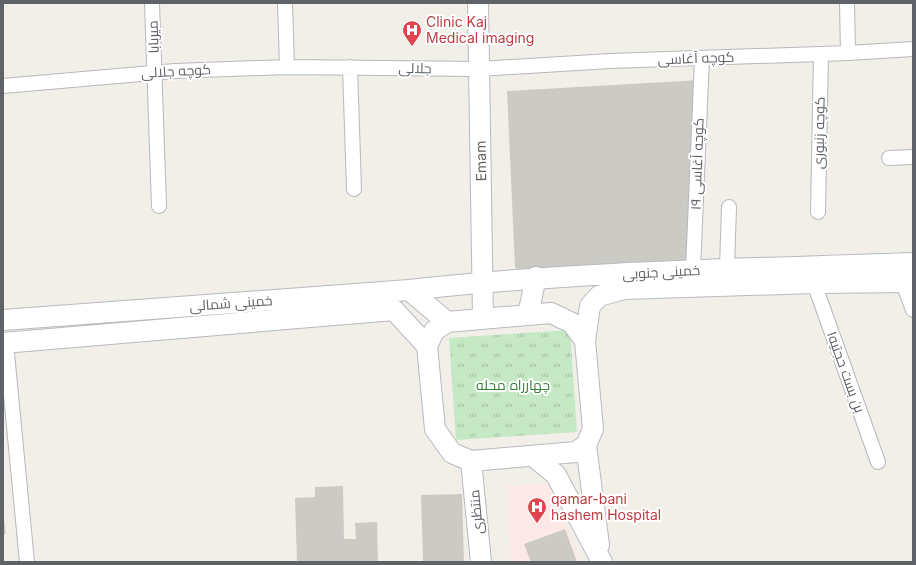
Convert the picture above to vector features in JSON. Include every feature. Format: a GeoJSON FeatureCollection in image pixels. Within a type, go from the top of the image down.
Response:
{"type":"FeatureCollection","features":[{"type":"Feature","properties":{"kind":"main road","name":"Emam"},"geometry":{"type":"LineString","coordinates":[[478,3],[483,318]]}},
{"type":"Feature","properties":{"kind":"main road","name":"خمینی جنوبی"},"geometry":{"type":"LineString","coordinates":[[410,290],[483,281],[536,277],[728,268],[913,263]]}},
{"type":"Feature","properties":{"kind":"main road"},"geometry":{"type":"LineString","coordinates":[[528,314],[536,277]]}},
{"type":"Feature","properties":{"kind":"main road","name":"خمینی جنوبی"},"geometry":{"type":"LineString","coordinates":[[584,340],[590,306],[599,296],[624,289],[814,283],[908,283]]}},
{"type":"Feature","properties":{"kind":"main road"},"geometry":{"type":"LineString","coordinates":[[410,290],[448,322]]}},
{"type":"Feature","properties":{"kind":"main road","name":"خمینی شمالی"},"geometry":{"type":"LineString","coordinates":[[3,320],[410,290]]}},
{"type":"Feature","properties":{"kind":"main road","name":"خمینی شمالی"},"geometry":{"type":"LineString","coordinates":[[5,343],[394,310],[427,346]]}},
{"type":"Feature","properties":{"kind":"main road"},"geometry":{"type":"LineString","coordinates":[[586,445],[576,452],[472,462],[452,453],[435,429],[427,346],[434,332],[448,322],[528,314],[550,313],[572,323],[584,340],[593,429],[586,445],[601,559]]}},
{"type":"Feature","properties":{"kind":"main road"},"geometry":{"type":"LineString","coordinates":[[533,456],[556,475],[601,559]]}},
{"type":"Feature","properties":{"kind":"main road","name":"منتظری"},"geometry":{"type":"LineString","coordinates":[[472,462],[481,562]]}},
{"type":"Feature","properties":{"kind":"street","name":"میربابا"},"geometry":{"type":"LineString","coordinates":[[152,3],[158,206]]}},
{"type":"Feature","properties":{"kind":"street"},"geometry":{"type":"LineString","coordinates":[[285,3],[287,67]]}},
{"type":"Feature","properties":{"kind":"street"},"geometry":{"type":"LineString","coordinates":[[847,3],[848,53]]}},
{"type":"Feature","properties":{"kind":"street","name":"کوچه آغاسی"},"geometry":{"type":"LineString","coordinates":[[479,69],[913,49]]}},
{"type":"Feature","properties":{"kind":"street","name":"کوچه زنبوری"},"geometry":{"type":"LineString","coordinates":[[818,212],[821,54]]}},
{"type":"Feature","properties":{"kind":"street","name":"کوچه آغاسی ۱۹"},"geometry":{"type":"LineString","coordinates":[[693,270],[702,58]]}},
{"type":"Feature","properties":{"kind":"street","name":"کوچه جلالی"},"geometry":{"type":"LineString","coordinates":[[3,86],[154,72],[287,67],[350,67]]}},
{"type":"Feature","properties":{"kind":"street"},"geometry":{"type":"LineString","coordinates":[[350,67],[354,189]]}},
{"type":"Feature","properties":{"kind":"street","name":"جلالی"},"geometry":{"type":"LineString","coordinates":[[350,67],[479,69]]}},
{"type":"Feature","properties":{"kind":"street"},"geometry":{"type":"LineString","coordinates":[[888,158],[913,157]]}},
{"type":"Feature","properties":{"kind":"street"},"geometry":{"type":"LineString","coordinates":[[728,268],[730,208]]}},
{"type":"Feature","properties":{"kind":"street","name":"بن بست حجتیه۱"},"geometry":{"type":"LineString","coordinates":[[814,283],[878,462]]}},
{"type":"Feature","properties":{"kind":"street"},"geometry":{"type":"LineString","coordinates":[[908,283],[913,310]]}},
{"type":"Feature","properties":{"kind":"street"},"geometry":{"type":"LineString","coordinates":[[5,343],[27,562]]}},
{"type":"Feature","properties":{"kind":"shaded area","name":"qamar-bani hashem Hospital"},"geometry":{"type":"Polygon","coordinates":[[[549,484],[580,562],[510,562],[507,486],[549,484]]]}},
{"type":"Feature","properties":{"kind":"green space","name":"چهارراه محله"},"geometry":{"type":"Polygon","coordinates":[[[570,330],[577,432],[456,440],[449,338],[570,330]]]}},
{"type":"Feature","properties":{"kind":"building"},"geometry":{"type":"Polygon","coordinates":[[[700,80],[687,261],[527,278],[515,267],[507,91],[700,80]]]}},
{"type":"Feature","properties":{"kind":"building"},"geometry":{"type":"Polygon","coordinates":[[[343,486],[344,539],[356,539],[355,523],[377,522],[378,562],[297,562],[295,498],[315,497],[315,487],[343,486]]]}},
{"type":"Feature","properties":{"kind":"building"},"geometry":{"type":"Polygon","coordinates":[[[462,494],[464,562],[423,562],[421,495],[462,494]]]}},
{"type":"Feature","properties":{"kind":"building"},"geometry":{"type":"Polygon","coordinates":[[[4,520],[6,534],[3,534],[4,520]]]}},
{"type":"Feature","properties":{"kind":"building"},"geometry":{"type":"Polygon","coordinates":[[[565,529],[577,562],[531,562],[524,544],[565,529]]]}},
{"type":"Feature","properties":{"kind":"place","name":"Clinic Kaj Medical imaging"},"geometry":{"type":"Point","coordinates":[412,47]}},
{"type":"Feature","properties":{"kind":"place","name":"qamar-bani hashem Hospital"},"geometry":{"type":"Point","coordinates":[537,524]}}]}
